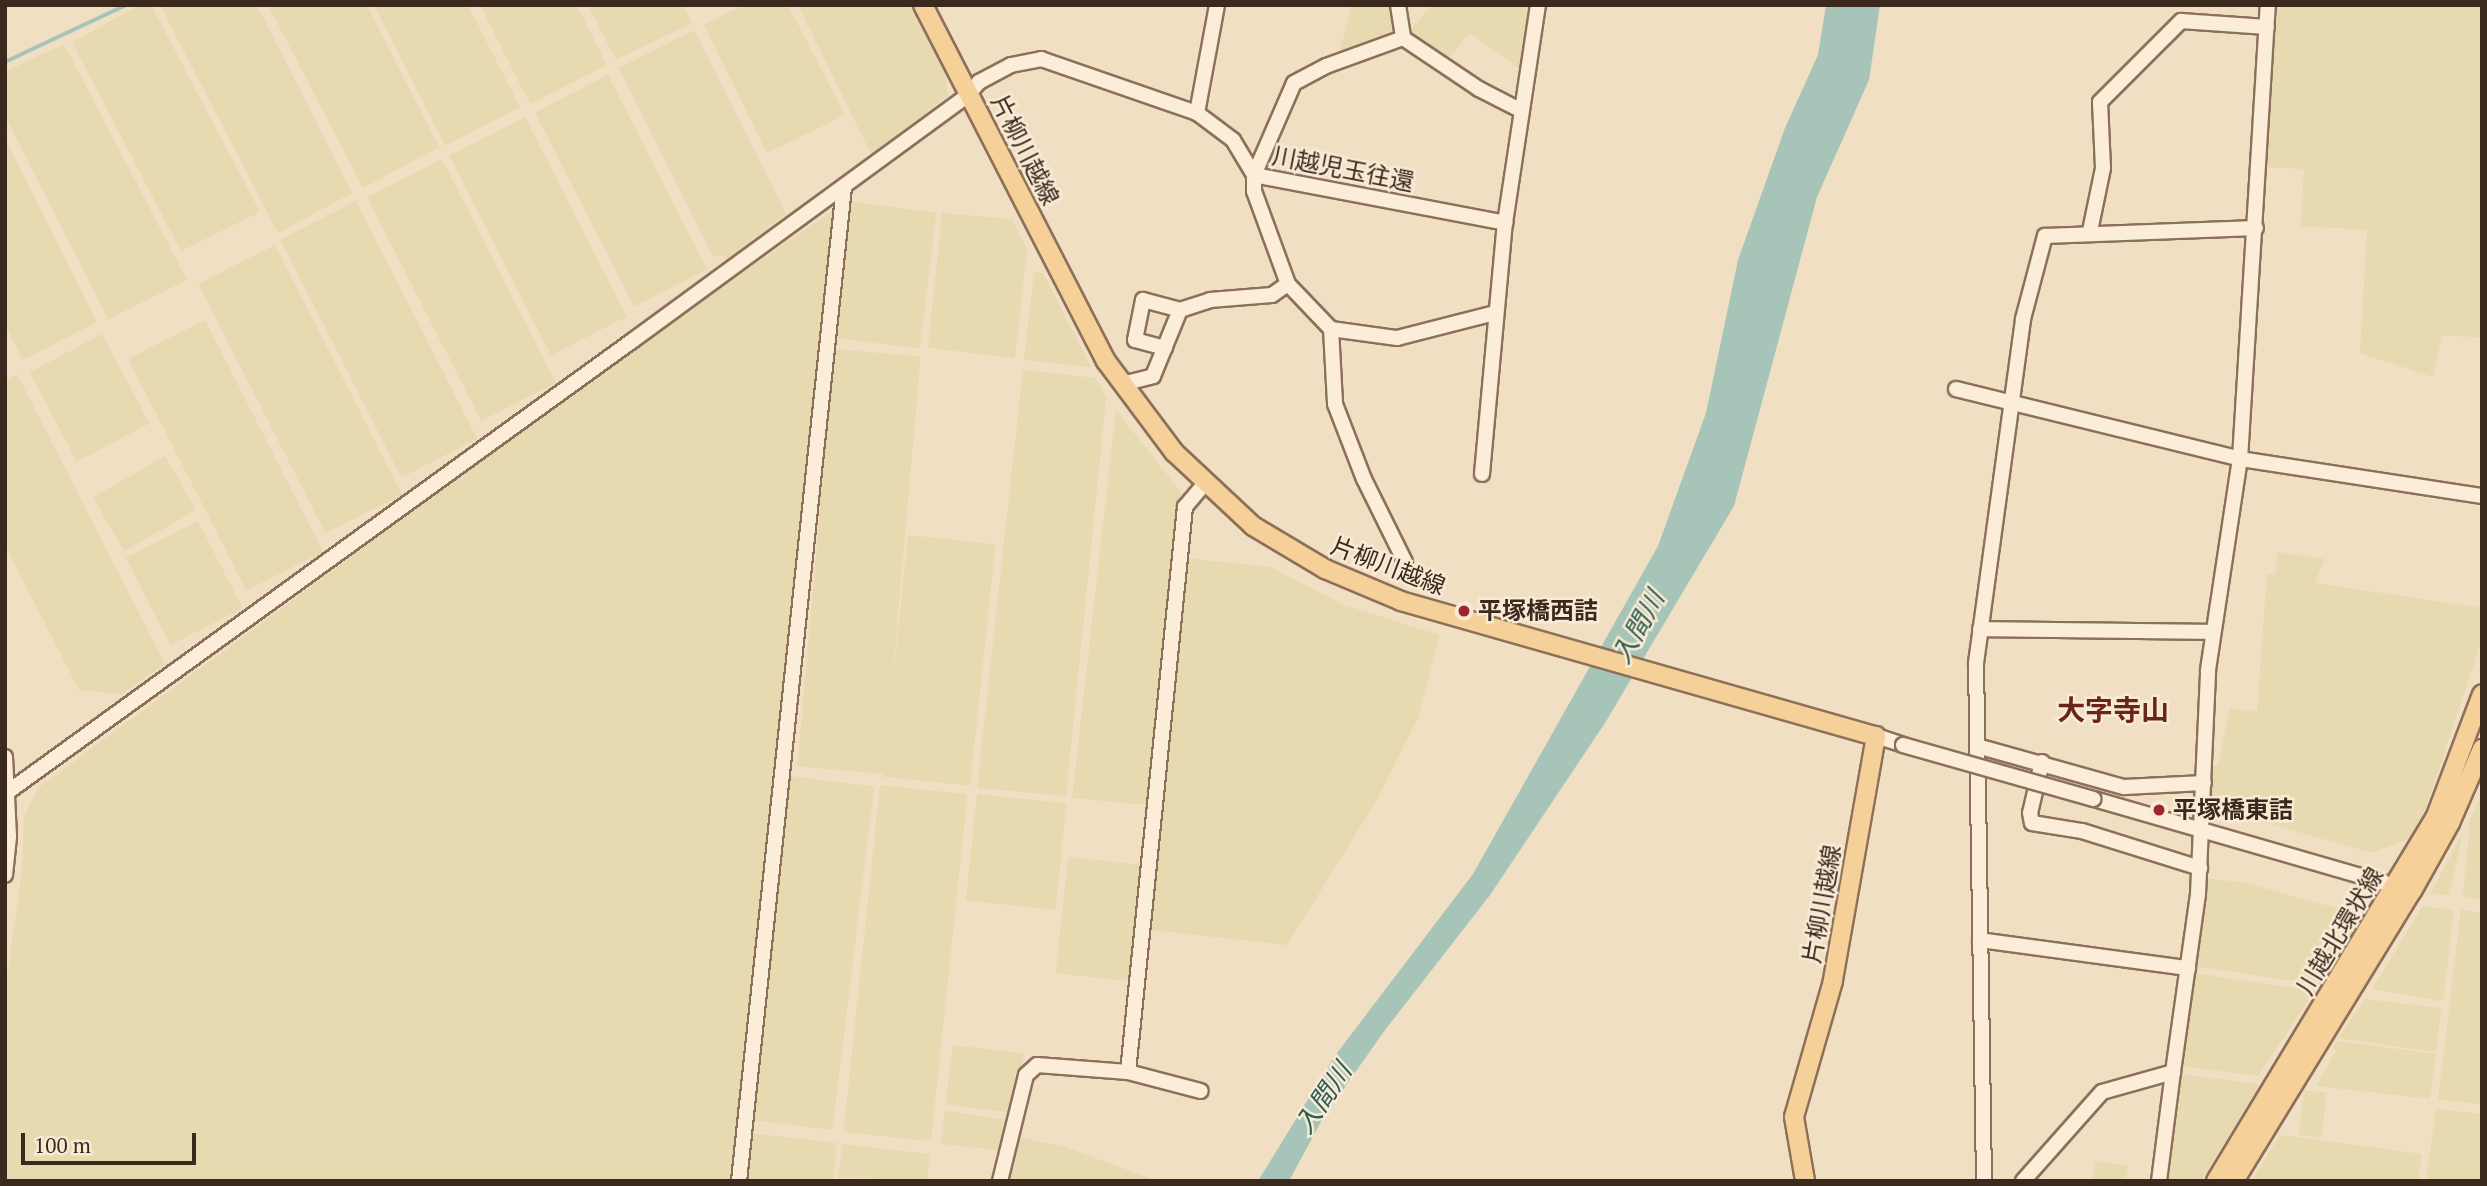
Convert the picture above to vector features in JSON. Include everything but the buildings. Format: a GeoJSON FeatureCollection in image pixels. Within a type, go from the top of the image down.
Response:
{"type":"FeatureCollection","features":[{"type":"Feature","properties":{"kind":"main road","name":"片柳川越線"},"geometry":{"type":"LineString","coordinates":[[923,5],[1122,384],[1204,484],[1253,526],[1325,569],[1401,601],[1876,736],[1833,981],[1794,1117],[1805,1181]]}},
{"type":"Feature","properties":{"kind":"main road","name":"川越北環状線"},"geometry":{"type":"LineString","coordinates":[[2234,1181],[2404,889],[2449,787],[2482,694]]}},
{"type":"Feature","properties":{"kind":"main road","name":"川越北環状線"},"geometry":{"type":"LineString","coordinates":[[2216,1181],[2404,889],[2450,823],[2482,749]]}},
{"type":"Feature","properties":{"kind":"street"},"geometry":{"type":"LineString","coordinates":[[1197,113],[1217,5]]}},
{"type":"Feature","properties":{"kind":"street"},"geometry":{"type":"LineString","coordinates":[[1398,5],[1403,38],[1479,89],[1522,111]]}},
{"type":"Feature","properties":{"kind":"street"},"geometry":{"type":"LineString","coordinates":[[1482,474],[1505,223],[1538,5]]}},
{"type":"Feature","properties":{"kind":"street"},"geometry":{"type":"LineString","coordinates":[[2159,1181],[2200,868],[2212,632],[2240,459],[2268,5]]}},
{"type":"Feature","properties":{"kind":"street"},"geometry":{"type":"LineString","coordinates":[[2090,231],[2103,167],[2100,102],[2181,21],[2267,27]]}},
{"type":"Feature","properties":{"kind":"street"},"geometry":{"type":"LineString","coordinates":[[1403,38],[1326,66],[1294,83],[1255,175],[1256,202],[1287,284],[1331,330],[1397,338],[1495,313]]}},
{"type":"Feature","properties":{"kind":"street","name":"川越児玉往還"},"geometry":{"type":"LineString","coordinates":[[6,794],[844,187],[968,95],[979,82],[1011,65],[1041,59],[1197,113],[1233,140],[1255,175],[1505,223]]}},
{"type":"Feature","properties":{"kind":"street"},"geometry":{"type":"LineString","coordinates":[[739,1181],[844,187]]}},
{"type":"Feature","properties":{"kind":"street"},"geometry":{"type":"LineString","coordinates":[[1984,1181],[1977,746],[1980,629],[2023,319],[2045,236],[2090,231],[2256,228]]}},
{"type":"Feature","properties":{"kind":"street"},"geometry":{"type":"LineString","coordinates":[[1165,348],[1135,340],[1143,300],[1180,310],[1210,300],[1272,295],[1287,284]]}},
{"type":"Feature","properties":{"kind":"street"},"geometry":{"type":"LineString","coordinates":[[1122,384],[1148,381],[1180,310]]}},
{"type":"Feature","properties":{"kind":"street"},"geometry":{"type":"LineString","coordinates":[[1331,330],[1335,404],[1364,479],[1405,562]]}},
{"type":"Feature","properties":{"kind":"street"},"geometry":{"type":"LineString","coordinates":[[1956,389],[2240,459],[2482,496]]}},
{"type":"Feature","properties":{"kind":"street"},"geometry":{"type":"LineString","coordinates":[[1128,1072],[1185,507],[1204,484]]}},
{"type":"Feature","properties":{"kind":"street"},"geometry":{"type":"LineString","coordinates":[[1980,629],[2212,632]]}},
{"type":"Feature","properties":{"kind":"street"},"geometry":{"type":"LineString","coordinates":[[1876,736],[2404,889]]}},
{"type":"Feature","properties":{"kind":"street"},"geometry":{"type":"LineString","coordinates":[[1977,746],[2124,787],[2204,783]]}},
{"type":"Feature","properties":{"kind":"street"},"geometry":{"type":"LineString","coordinates":[[5,757],[5,875]]}},
{"type":"Feature","properties":{"kind":"street"},"geometry":{"type":"LineString","coordinates":[[2042,762],[2030,813],[2032,823],[2082,831],[2200,868]]}},
{"type":"Feature","properties":{"kind":"street"},"geometry":{"type":"LineString","coordinates":[[1980,940],[2188,968]]}},
{"type":"Feature","properties":{"kind":"street"},"geometry":{"type":"LineString","coordinates":[[1000,1181],[1030,1070],[1046,1063],[1128,1072],[1201,1091]]}},
{"type":"Feature","properties":{"kind":"street"},"geometry":{"type":"LineString","coordinates":[[2023,1181],[2102,1092],[2173,1072]]}},
{"type":"Feature","properties":{"kind":"shaded area"},"geometry":{"type":"Polygon","coordinates":[[[140,5],[151,5],[260,212],[181,251],[72,42],[140,5]]]}},
{"type":"Feature","properties":{"kind":"shaded area"},"geometry":{"type":"Polygon","coordinates":[[[160,5],[257,5],[352,193],[278,233],[160,5]]]}},
{"type":"Feature","properties":{"kind":"shaded area"},"geometry":{"type":"Polygon","coordinates":[[[268,5],[367,5],[439,147],[363,188],[268,5]]]}},
{"type":"Feature","properties":{"kind":"shaded area"},"geometry":{"type":"Polygon","coordinates":[[[374,5],[468,5],[520,107],[445,146],[374,5]]]}},
{"type":"Feature","properties":{"kind":"shaded area"},"geometry":{"type":"Polygon","coordinates":[[[480,5],[577,5],[607,65],[530,104],[480,5]]]}},
{"type":"Feature","properties":{"kind":"shaded area"},"geometry":{"type":"Polygon","coordinates":[[[588,5],[683,5],[692,23],[616,60],[588,5]]]}},
{"type":"Feature","properties":{"kind":"shaded area"},"geometry":{"type":"Polygon","coordinates":[[[743,5],[788,5],[845,115],[767,153],[704,25],[743,5]]]}},
{"type":"Feature","properties":{"kind":"shaded area"},"geometry":{"type":"Polygon","coordinates":[[[798,5],[909,5],[946,76],[948,96],[871,154],[798,5]]]}},
{"type":"Feature","properties":{"kind":"shaded area"},"geometry":{"type":"Polygon","coordinates":[[[1352,5],[1391,5],[1395,38],[1338,57],[1352,5]]]}},
{"type":"Feature","properties":{"kind":"shaded area"},"geometry":{"type":"Polygon","coordinates":[[[1433,5],[1534,5],[1523,71],[1470,33],[1447,60],[1409,31],[1433,5]]]}},
{"type":"Feature","properties":{"kind":"shaded area"},"geometry":{"type":"Polygon","coordinates":[[[2275,5],[2482,5],[2482,337],[2442,336],[2433,377],[2360,353],[2367,230],[2301,226],[2304,169],[2266,167],[2275,5]]]}},
{"type":"Feature","properties":{"kind":"shaded area"},"geometry":{"type":"Polygon","coordinates":[[[694,30],[786,214],[726,260],[721,254],[714,258],[619,68],[694,30]]]}},
{"type":"Feature","properties":{"kind":"shaded area"},"geometry":{"type":"Polygon","coordinates":[[[64,44],[187,280],[108,319],[5,116],[5,72],[64,44]]]}},
{"type":"Feature","properties":{"kind":"shaded area"},"geometry":{"type":"Polygon","coordinates":[[[608,75],[707,269],[634,306],[535,112],[608,75]]]}},
{"type":"Feature","properties":{"kind":"shaded area"},"geometry":{"type":"Polygon","coordinates":[[[525,117],[627,317],[551,355],[449,156],[525,117]]]}},
{"type":"Feature","properties":{"kind":"shaded area"},"geometry":{"type":"Polygon","coordinates":[[[5,138],[97,322],[23,360],[5,325],[5,138]]]}},
{"type":"Feature","properties":{"kind":"shaded area"},"geometry":{"type":"Polygon","coordinates":[[[442,159],[556,383],[481,421],[367,197],[442,159]]]}},
{"type":"Feature","properties":{"kind":"shaded area"},"geometry":{"type":"Polygon","coordinates":[[[356,201],[477,439],[401,477],[280,240],[356,201]]]}},
{"type":"Feature","properties":{"kind":"shaded area"},"geometry":{"type":"Polygon","coordinates":[[[851,202],[936,212],[920,348],[834,338],[851,202]]]}},
{"type":"Feature","properties":{"kind":"shaded area"},"geometry":{"type":"Polygon","coordinates":[[[833,210],[732,1181],[5,1181],[5,989],[22,871],[24,816],[38,788],[648,338],[833,210]]]}},
{"type":"Feature","properties":{"kind":"shaded area"},"geometry":{"type":"Polygon","coordinates":[[[942,213],[1012,219],[1027,249],[1015,358],[928,348],[942,213]]]}},
{"type":"Feature","properties":{"kind":"shaded area"},"geometry":{"type":"Polygon","coordinates":[[[275,245],[402,494],[325,534],[198,284],[275,245]]]}},
{"type":"Feature","properties":{"kind":"shaded area"},"geometry":{"type":"Polygon","coordinates":[[[1034,272],[1043,273],[1091,367],[1024,360],[1034,272]]]}},
{"type":"Feature","properties":{"kind":"shaded area"},"geometry":{"type":"Polygon","coordinates":[[[205,320],[323,552],[246,591],[128,359],[205,320]]]}},
{"type":"Feature","properties":{"kind":"shaded area"},"geometry":{"type":"Polygon","coordinates":[[[102,334],[149,423],[77,462],[30,372],[102,334]]]}},
{"type":"Feature","properties":{"kind":"shaded area"},"geometry":{"type":"Polygon","coordinates":[[[834,349],[921,357],[884,774],[797,766],[834,349]]]}},
{"type":"Feature","properties":{"kind":"shaded area"},"geometry":{"type":"Polygon","coordinates":[[[1023,370],[1096,378],[1106,398],[1066,796],[977,788],[1023,370]]]}},
{"type":"Feature","properties":{"kind":"shaded area"},"geometry":{"type":"Polygon","coordinates":[[[17,374],[165,664],[122,694],[79,690],[5,545],[5,380],[17,374]]]}},
{"type":"Feature","properties":{"kind":"shaded area"},"geometry":{"type":"Polygon","coordinates":[[[1116,410],[1181,492],[1146,805],[1072,798],[1116,410]]]}},
{"type":"Feature","properties":{"kind":"shaded area"},"geometry":{"type":"Polygon","coordinates":[[[165,456],[196,510],[124,551],[93,498],[165,456]]]}},
{"type":"Feature","properties":{"kind":"shaded area"},"geometry":{"type":"Polygon","coordinates":[[[198,521],[242,608],[170,645],[126,558],[198,521]]]}},
{"type":"Feature","properties":{"kind":"shaded area"},"geometry":{"type":"Polygon","coordinates":[[[908,535],[996,544],[970,786],[883,777],[908,535]]]}},
{"type":"Feature","properties":{"kind":"shaded area"},"geometry":{"type":"Polygon","coordinates":[[[2278,552],[2325,559],[2315,583],[2482,608],[2482,640],[2426,808],[2409,839],[2372,853],[2214,808],[2209,800],[2208,765],[2218,766],[2230,708],[2257,712],[2267,574],[2275,575],[2278,552]]]}},
{"type":"Feature","properties":{"kind":"shaded area"},"geometry":{"type":"Polygon","coordinates":[[[1185,558],[1270,567],[1344,605],[1439,635],[1418,718],[1377,800],[1287,945],[1150,930],[1185,558]]]}},
{"type":"Feature","properties":{"kind":"shaded area"},"geometry":{"type":"Polygon","coordinates":[[[789,776],[874,786],[832,1130],[747,1119],[789,776]]]}},
{"type":"Feature","properties":{"kind":"shaded area"},"geometry":{"type":"Polygon","coordinates":[[[880,785],[968,794],[931,1141],[844,1132],[880,785]]]}},
{"type":"Feature","properties":{"kind":"shaded area"},"geometry":{"type":"Polygon","coordinates":[[[977,794],[1067,803],[1055,910],[966,900],[977,794]]]}},
{"type":"Feature","properties":{"kind":"shaded area"},"geometry":{"type":"Polygon","coordinates":[[[2482,794],[2482,900],[2463,897],[2470,820],[2482,794]]]}},
{"type":"Feature","properties":{"kind":"shaded area"},"geometry":{"type":"Polygon","coordinates":[[[2463,832],[2449,895],[2430,894],[2463,832]]]}},
{"type":"Feature","properties":{"kind":"shaded area"},"geometry":{"type":"Polygon","coordinates":[[[1068,857],[1141,865],[1128,981],[1056,973],[1068,857]]]}},
{"type":"Feature","properties":{"kind":"shaded area"},"geometry":{"type":"Polygon","coordinates":[[[2208,879],[2242,882],[2343,910],[2352,935],[2319,985],[2194,966],[2208,879]]]}},
{"type":"Feature","properties":{"kind":"shaded area"},"geometry":{"type":"Polygon","coordinates":[[[2423,906],[2454,910],[2443,1001],[2372,989],[2423,906]]]}},
{"type":"Feature","properties":{"kind":"shaded area"},"geometry":{"type":"Polygon","coordinates":[[[2461,910],[2482,913],[2482,1105],[2438,1099],[2461,910]]]}},
{"type":"Feature","properties":{"kind":"shaded area"},"geometry":{"type":"Polygon","coordinates":[[[2192,973],[2315,991],[2258,1076],[2180,1066],[2192,973]]]}},
{"type":"Feature","properties":{"kind":"shaded area"},"geometry":{"type":"Polygon","coordinates":[[[2365,999],[2441,1008],[2436,1052],[2338,1038],[2365,999]]]}},
{"type":"Feature","properties":{"kind":"shaded area"},"geometry":{"type":"Polygon","coordinates":[[[2337,1041],[2436,1054],[2430,1099],[2316,1086],[2336,1051],[2332,1048],[2337,1041]]]}},
{"type":"Feature","properties":{"kind":"shaded area"},"geometry":{"type":"Polygon","coordinates":[[[953,1045],[1023,1054],[1016,1113],[946,1105],[953,1045]]]}},
{"type":"Feature","properties":{"kind":"shaded area"},"geometry":{"type":"Polygon","coordinates":[[[2178,1074],[2260,1084],[2201,1181],[2164,1181],[2178,1074]]]}},
{"type":"Feature","properties":{"kind":"shaded area"},"geometry":{"type":"Polygon","coordinates":[[[2304,1090],[2327,1093],[2321,1137],[2299,1135],[2304,1090]]]}},
{"type":"Feature","properties":{"kind":"shaded area"},"geometry":{"type":"Polygon","coordinates":[[[2436,1109],[2482,1114],[2482,1181],[2426,1181],[2436,1109]]]}},
{"type":"Feature","properties":{"kind":"shaded area"},"geometry":{"type":"Polygon","coordinates":[[[945,1111],[1008,1120],[1004,1144],[996,1150],[941,1144],[945,1111]]]}},
{"type":"Feature","properties":{"kind":"shaded area"},"geometry":{"type":"Polygon","coordinates":[[[750,1133],[837,1143],[833,1181],[745,1181],[750,1133]]]}},
{"type":"Feature","properties":{"kind":"shaded area"},"geometry":{"type":"Polygon","coordinates":[[[2280,1135],[2422,1154],[2418,1181],[2252,1180],[2280,1135]]]}},
{"type":"Feature","properties":{"kind":"shaded area"},"geometry":{"type":"Polygon","coordinates":[[[1018,1137],[1065,1147],[1152,1179],[1009,1181],[1018,1137]]]}},
{"type":"Feature","properties":{"kind":"shaded area"},"geometry":{"type":"Polygon","coordinates":[[[842,1144],[930,1154],[927,1181],[838,1177],[842,1144]]]}},
{"type":"Feature","properties":{"kind":"shaded area"},"geometry":{"type":"Polygon","coordinates":[[[2095,1161],[2128,1166],[2126,1181],[2093,1181],[2095,1161]]]}},
{"type":"Feature","properties":{"kind":"water","name":"入間川"},"geometry":{"type":"Polygon","coordinates":[[[1826,5],[1880,5],[1869,80],[1817,197],[1734,506],[1605,723],[1490,895],[1385,1030],[1323,1118],[1289,1181],[1258,1181],[1334,1057],[1473,874],[1658,546],[1706,413],[1738,260],[1785,128],[1818,55],[1826,5]]]}},
{"type":"Feature","properties":{"kind":"waterway"},"geometry":{"type":"LineString","coordinates":[[5,62],[126,5]]}},
{"type":"Feature","properties":{"kind":"place","name":"平塚橋西詰"},"geometry":{"type":"Point","coordinates":[1464,611]}},
{"type":"Feature","properties":{"kind":"place","name":"平塚橋東詰"},"geometry":{"type":"Point","coordinates":[2159,810]}},
{"type":"Feature","properties":{"kind":"district","name":"大字寺山"},"geometry":{"type":"Point","coordinates":[2113,710]}}]}
